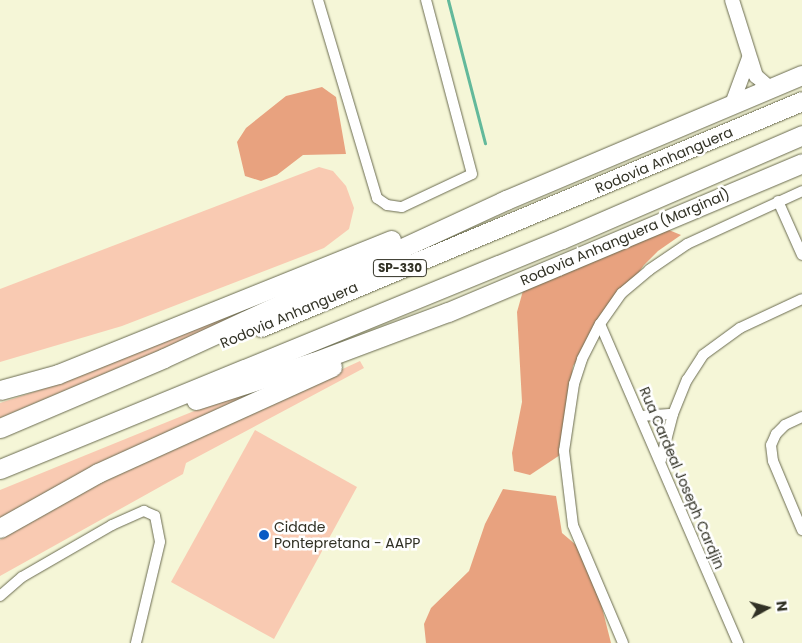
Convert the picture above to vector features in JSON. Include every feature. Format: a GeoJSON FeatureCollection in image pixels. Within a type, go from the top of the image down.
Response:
{"type":"FeatureCollection","features":[{"type":"Feature","properties":{"kind":"highway"},"geometry":{"type":"LineString","coordinates":[[0,428],[164,358],[506,200],[802,75]]}},
{"type":"Feature","properties":{"kind":"highway","name":"Rodovia Anhanguera"},"geometry":{"type":"LineString","coordinates":[[0,440],[347,290],[802,101]]}},
{"type":"Feature","properties":{"kind":"highway","name":"SP-330"},"geometry":{"type":"LineString","coordinates":[[0,470],[562,239],[802,135]]}},
{"type":"Feature","properties":{"kind":"highway","name":"Rodovia Anhanguera (Marginal)"},"geometry":{"type":"LineString","coordinates":[[448,312],[802,163]]}},
{"type":"Feature","properties":{"kind":"highway"},"geometry":{"type":"LineString","coordinates":[[0,390],[58,374],[390,240],[506,200]]}},
{"type":"Feature","properties":{"kind":"highway"},"geometry":{"type":"LineString","coordinates":[[55,447],[314,362],[448,312]]}},
{"type":"Feature","properties":{"kind":"highway"},"geometry":{"type":"LineString","coordinates":[[0,528],[98,473],[448,312]]}},
{"type":"Feature","properties":{"kind":"street"},"geometry":{"type":"LineString","coordinates":[[318,0],[377,198],[387,204],[402,207],[472,174],[426,0]]}},
{"type":"Feature","properties":{"kind":"street"},"geometry":{"type":"LineString","coordinates":[[732,0],[756,76],[770,88]]}},
{"type":"Feature","properties":{"kind":"street"},"geometry":{"type":"LineString","coordinates":[[732,104],[749,58]]}},
{"type":"Feature","properties":{"kind":"street"},"geometry":{"type":"LineString","coordinates":[[623,643],[573,525],[565,463],[574,384],[600,324],[622,293],[680,249],[802,191]]}},
{"type":"Feature","properties":{"kind":"street"},"geometry":{"type":"LineString","coordinates":[[778,201],[802,255]]}},
{"type":"Feature","properties":{"kind":"street"},"geometry":{"type":"LineString","coordinates":[[660,460],[673,414],[687,380],[703,355],[721,339],[802,299]]}},
{"type":"Feature","properties":{"kind":"street","name":"Rua Cardeal Joseph Cardjin"},"geometry":{"type":"LineString","coordinates":[[600,324],[738,643]]}},
{"type":"Feature","properties":{"kind":"street"},"geometry":{"type":"LineString","coordinates":[[641,416],[673,414]]}},
{"type":"Feature","properties":{"kind":"street"},"geometry":{"type":"LineString","coordinates":[[802,418],[780,429],[771,446],[773,461],[802,530]]}},
{"type":"Feature","properties":{"kind":"street"},"geometry":{"type":"LineString","coordinates":[[0,596],[22,577],[112,525],[144,511],[155,516],[160,542],[136,639],[125,643]]}},
{"type":"Feature","properties":{"kind":"shaded area"},"geometry":{"type":"Polygon","coordinates":[[[322,87],[336,97],[346,154],[303,155],[277,175],[261,181],[245,176],[237,142],[246,128],[286,96],[322,87]]]}},
{"type":"Feature","properties":{"kind":"shaded area"},"geometry":{"type":"Polygon","coordinates":[[[319,167],[333,171],[346,186],[354,208],[349,229],[324,248],[122,326],[0,362],[0,289],[319,167]]]}},
{"type":"Feature","properties":{"kind":"shaded area"},"geometry":{"type":"Polygon","coordinates":[[[659,226],[681,235],[658,251],[644,265],[573,366],[560,455],[530,475],[514,471],[512,453],[522,402],[517,312],[526,280],[659,226]]]}},
{"type":"Feature","properties":{"kind":"shaded area"},"geometry":{"type":"Polygon","coordinates":[[[319,277],[170,346],[0,418],[0,403],[67,381],[319,277]]]}},
{"type":"Feature","properties":{"kind":"shaded area"},"geometry":{"type":"Polygon","coordinates":[[[360,361],[364,368],[186,463],[183,474],[0,576],[0,540],[33,518],[106,478],[360,361]]]}},
{"type":"Feature","properties":{"kind":"shaded area"},"geometry":{"type":"Polygon","coordinates":[[[308,369],[0,521],[0,490],[204,407],[308,369]]]}},
{"type":"Feature","properties":{"kind":"shaded area","name":"Cidade Pontepretana - AAPP"},"geometry":{"type":"Polygon","coordinates":[[[255,430],[357,487],[274,639],[171,582],[255,430]]]}},
{"type":"Feature","properties":{"kind":"shaded area"},"geometry":{"type":"Polygon","coordinates":[[[503,489],[556,496],[562,533],[589,556],[611,643],[426,643],[424,624],[431,608],[469,571],[485,524],[503,489]]]}},
{"type":"Feature","properties":{"kind":"waterway"},"geometry":{"type":"LineString","coordinates":[[448,0],[485,143]]}},
{"type":"Feature","properties":{"kind":"place","name":"Cidade Pontepretana - AAPP"},"geometry":{"type":"Point","coordinates":[264,535]}}]}
